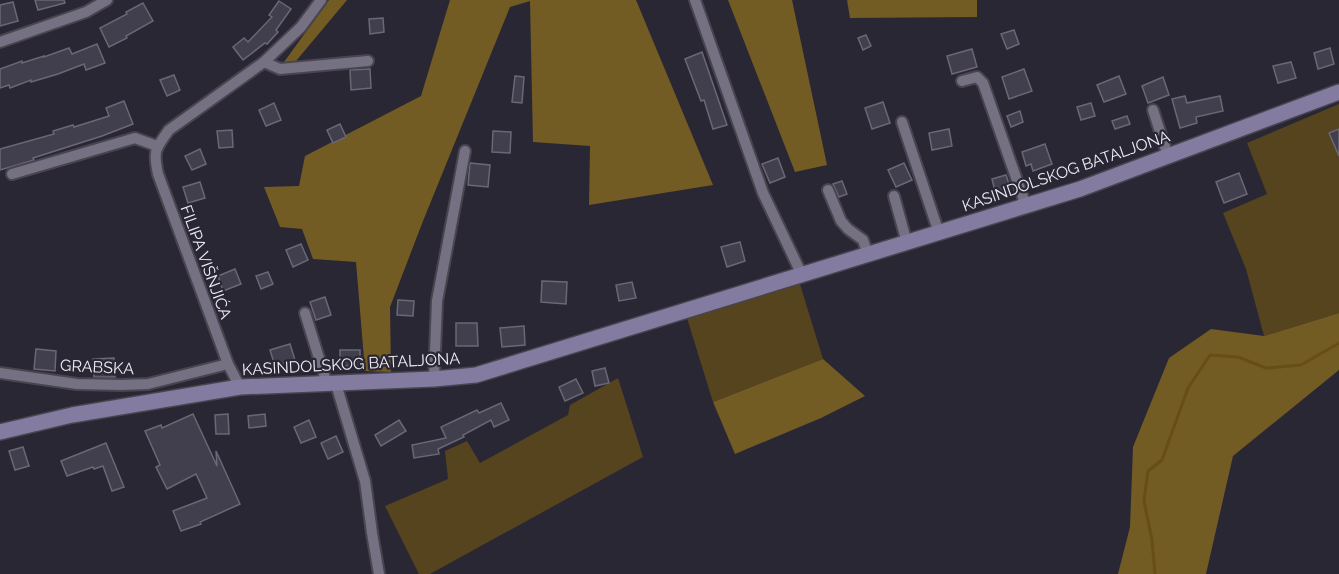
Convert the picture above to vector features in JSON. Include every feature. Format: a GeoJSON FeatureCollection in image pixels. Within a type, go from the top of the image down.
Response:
{"type":"FeatureCollection","features":[{"type":"Feature","properties":{"kind":"street"},"geometry":{"type":"LineString","coordinates":[[0,42],[86,12],[107,0]]}},
{"type":"Feature","properties":{"kind":"street"},"geometry":{"type":"LineString","coordinates":[[12,174],[135,138],[157,146],[169,130],[264,62],[301,27],[321,0]]}},
{"type":"Feature","properties":{"kind":"street"},"geometry":{"type":"LineString","coordinates":[[695,0],[764,193],[802,275]]}},
{"type":"Feature","properties":{"kind":"street"},"geometry":{"type":"LineString","coordinates":[[264,62],[280,69],[368,62]]}},
{"type":"Feature","properties":{"kind":"street"},"geometry":{"type":"LineString","coordinates":[[962,81],[977,77],[983,83],[1026,206]]}},
{"type":"Feature","properties":{"kind":"street","name":"KASINDOLSKOG BATALJONA"},"geometry":{"type":"LineString","coordinates":[[0,432],[72,415],[240,387],[434,379],[476,375],[1080,189],[1339,92]]}},
{"type":"Feature","properties":{"kind":"street"},"geometry":{"type":"LineString","coordinates":[[1153,110],[1168,156]]}},
{"type":"Feature","properties":{"kind":"street"},"geometry":{"type":"LineString","coordinates":[[902,122],[939,233]]}},
{"type":"Feature","properties":{"kind":"street","name":"FILIPA VIŠNJIĆA"},"geometry":{"type":"LineString","coordinates":[[157,146],[154,157],[158,174],[228,364],[240,387]]}},
{"type":"Feature","properties":{"kind":"street"},"geometry":{"type":"LineString","coordinates":[[434,379],[437,301],[465,151]]}},
{"type":"Feature","properties":{"kind":"street"},"geometry":{"type":"LineString","coordinates":[[828,190],[841,221],[863,240],[868,255]]}},
{"type":"Feature","properties":{"kind":"street"},"geometry":{"type":"LineString","coordinates":[[894,196],[907,243]]}},
{"type":"Feature","properties":{"kind":"street"},"geometry":{"type":"LineString","coordinates":[[305,313],[365,481],[379,574]]}},
{"type":"Feature","properties":{"kind":"street","name":"GRABSKA"},"geometry":{"type":"LineString","coordinates":[[0,373],[77,384],[121,386],[148,384],[228,364]]}},
{"type":"Feature","properties":{"kind":"shaded area"},"geometry":{"type":"Polygon","coordinates":[[[329,0],[347,0],[291,67],[284,62],[329,0]]]}},
{"type":"Feature","properties":{"kind":"shaded area"},"geometry":{"type":"Polygon","coordinates":[[[450,0],[636,0],[713,185],[589,205],[590,146],[533,142],[530,1],[510,7],[390,307],[391,372],[365,371],[356,262],[313,259],[302,229],[280,227],[264,187],[299,186],[305,156],[421,96],[450,0]]]}},
{"type":"Feature","properties":{"kind":"shaded area"},"geometry":{"type":"Polygon","coordinates":[[[728,0],[792,0],[827,165],[795,172],[728,0]]]}},
{"type":"Feature","properties":{"kind":"shaded area"},"geometry":{"type":"Polygon","coordinates":[[[847,0],[977,0],[977,17],[850,18],[847,0]]]}},
{"type":"Feature","properties":{"kind":"shaded area"},"geometry":{"type":"Polygon","coordinates":[[[1339,104],[1339,313],[1264,336],[1246,269],[1223,213],[1267,194],[1247,143],[1339,104]]]}},
{"type":"Feature","properties":{"kind":"shaded area"},"geometry":{"type":"Polygon","coordinates":[[[799,281],[823,359],[713,402],[686,315],[799,281]]]}},
{"type":"Feature","properties":{"kind":"shaded area"},"geometry":{"type":"Polygon","coordinates":[[[1339,313],[1339,370],[1233,456],[1206,574],[1118,574],[1130,527],[1133,447],[1169,358],[1211,329],[1264,336],[1339,313]]]}},
{"type":"Feature","properties":{"kind":"shaded area"},"geometry":{"type":"Polygon","coordinates":[[[823,359],[865,396],[821,418],[735,454],[713,402],[823,359]]]}},
{"type":"Feature","properties":{"kind":"shaded area"},"geometry":{"type":"Polygon","coordinates":[[[618,378],[643,457],[430,574],[419,574],[385,506],[448,479],[445,451],[467,441],[480,463],[568,415],[570,405],[618,378]]]}},
{"type":"Feature","properties":{"kind":"building"},"geometry":{"type":"Polygon","coordinates":[[[35,0],[64,0],[65,3],[38,10],[35,0]]]}},
{"type":"Feature","properties":{"kind":"building"},"geometry":{"type":"Polygon","coordinates":[[[279,1],[291,9],[276,30],[278,32],[267,44],[265,43],[243,60],[233,47],[244,38],[248,42],[272,17],[269,15],[279,1]]]}},
{"type":"Feature","properties":{"kind":"building"},"geometry":{"type":"Polygon","coordinates":[[[13,2],[18,21],[0,26],[0,5],[13,2]]]}},
{"type":"Feature","properties":{"kind":"building"},"geometry":{"type":"Polygon","coordinates":[[[143,3],[153,21],[109,47],[100,28],[143,3]]]}},
{"type":"Feature","properties":{"kind":"building"},"geometry":{"type":"Polygon","coordinates":[[[383,18],[384,32],[370,34],[369,19],[383,18]]]}},
{"type":"Feature","properties":{"kind":"building"},"geometry":{"type":"Polygon","coordinates":[[[1014,30],[1019,44],[1007,49],[1001,34],[1014,30]]]}},
{"type":"Feature","properties":{"kind":"building"},"geometry":{"type":"Polygon","coordinates":[[[866,35],[871,46],[863,50],[858,38],[866,35]]]}},
{"type":"Feature","properties":{"kind":"building"},"geometry":{"type":"Polygon","coordinates":[[[97,44],[105,63],[86,70],[84,64],[10,88],[9,85],[0,88],[0,69],[69,48],[72,54],[97,44]]]}},
{"type":"Feature","properties":{"kind":"building"},"geometry":{"type":"Polygon","coordinates":[[[1330,48],[1334,64],[1318,69],[1314,53],[1330,48]]]}},
{"type":"Feature","properties":{"kind":"building"},"geometry":{"type":"Polygon","coordinates":[[[972,49],[977,67],[952,74],[947,56],[972,49]]]}},
{"type":"Feature","properties":{"kind":"building"},"geometry":{"type":"Polygon","coordinates":[[[702,52],[727,125],[713,129],[704,100],[701,101],[685,59],[702,52]]]}},
{"type":"Feature","properties":{"kind":"building"},"geometry":{"type":"Polygon","coordinates":[[[1291,62],[1296,78],[1278,83],[1273,66],[1291,62]]]}},
{"type":"Feature","properties":{"kind":"building"},"geometry":{"type":"Polygon","coordinates":[[[370,69],[371,88],[351,90],[350,70],[370,69]]]}},
{"type":"Feature","properties":{"kind":"building"},"geometry":{"type":"Polygon","coordinates":[[[1024,69],[1032,91],[1009,99],[1002,77],[1024,69]]]}},
{"type":"Feature","properties":{"kind":"building"},"geometry":{"type":"Polygon","coordinates":[[[174,75],[180,90],[167,96],[160,80],[174,75]]]}},
{"type":"Feature","properties":{"kind":"building"},"geometry":{"type":"Polygon","coordinates":[[[515,76],[524,77],[522,103],[512,102],[515,76]]]}},
{"type":"Feature","properties":{"kind":"building"},"geometry":{"type":"Polygon","coordinates":[[[1119,76],[1126,94],[1104,102],[1097,85],[1119,76]]]}},
{"type":"Feature","properties":{"kind":"building"},"geometry":{"type":"Polygon","coordinates":[[[1163,77],[1169,95],[1148,103],[1142,86],[1163,77]]]}},
{"type":"Feature","properties":{"kind":"building"},"geometry":{"type":"Polygon","coordinates":[[[1185,96],[1187,103],[1220,96],[1223,111],[1196,117],[1197,123],[1180,128],[1172,99],[1185,96]]]}},
{"type":"Feature","properties":{"kind":"building"},"geometry":{"type":"Polygon","coordinates":[[[124,101],[133,124],[0,170],[0,149],[54,134],[53,131],[109,116],[106,108],[124,101]]]}},
{"type":"Feature","properties":{"kind":"building"},"geometry":{"type":"Polygon","coordinates":[[[883,102],[890,123],[872,129],[865,108],[883,102]]]}},
{"type":"Feature","properties":{"kind":"building"},"geometry":{"type":"Polygon","coordinates":[[[274,103],[281,120],[266,126],[259,110],[274,103]]]}},
{"type":"Feature","properties":{"kind":"building"},"geometry":{"type":"Polygon","coordinates":[[[1091,103],[1095,116],[1081,120],[1077,107],[1091,103]]]}},
{"type":"Feature","properties":{"kind":"building"},"geometry":{"type":"Polygon","coordinates":[[[1020,111],[1023,122],[1011,127],[1007,116],[1020,111]]]}},
{"type":"Feature","properties":{"kind":"building"},"geometry":{"type":"Polygon","coordinates":[[[1127,116],[1130,124],[1115,129],[1112,121],[1127,116]]]}},
{"type":"Feature","properties":{"kind":"building"},"geometry":{"type":"Polygon","coordinates":[[[340,124],[346,137],[333,143],[327,130],[340,124]]]}},
{"type":"Feature","properties":{"kind":"building"},"geometry":{"type":"Polygon","coordinates":[[[949,129],[952,146],[932,150],[929,133],[949,129]]]}},
{"type":"Feature","properties":{"kind":"building"},"geometry":{"type":"Polygon","coordinates":[[[1339,129],[1339,156],[1329,133],[1339,129]]]}},
{"type":"Feature","properties":{"kind":"building"},"geometry":{"type":"Polygon","coordinates":[[[232,130],[233,147],[219,148],[217,131],[232,130]]]}},
{"type":"Feature","properties":{"kind":"building"},"geometry":{"type":"Polygon","coordinates":[[[493,131],[511,132],[510,153],[492,152],[493,131]]]}},
{"type":"Feature","properties":{"kind":"building"},"geometry":{"type":"Polygon","coordinates":[[[1045,144],[1052,164],[1033,171],[1031,164],[1026,166],[1022,152],[1045,144]]]}},
{"type":"Feature","properties":{"kind":"building"},"geometry":{"type":"Polygon","coordinates":[[[200,149],[206,164],[192,170],[185,156],[200,149]]]}},
{"type":"Feature","properties":{"kind":"building"},"geometry":{"type":"Polygon","coordinates":[[[778,158],[785,177],[770,183],[762,164],[778,158]]]}},
{"type":"Feature","properties":{"kind":"building"},"geometry":{"type":"Polygon","coordinates":[[[470,163],[490,165],[488,187],[468,185],[470,163]]]}},
{"type":"Feature","properties":{"kind":"building"},"geometry":{"type":"Polygon","coordinates":[[[904,163],[912,180],[896,187],[888,170],[904,163]]]}},
{"type":"Feature","properties":{"kind":"building"},"geometry":{"type":"Polygon","coordinates":[[[1239,173],[1247,194],[1224,203],[1216,182],[1239,173]]]}},
{"type":"Feature","properties":{"kind":"building"},"geometry":{"type":"Polygon","coordinates":[[[1006,175],[1010,187],[995,191],[992,179],[1006,175]]]}},
{"type":"Feature","properties":{"kind":"building"},"geometry":{"type":"Polygon","coordinates":[[[842,181],[847,194],[839,197],[833,184],[842,181]]]}},
{"type":"Feature","properties":{"kind":"building"},"geometry":{"type":"Polygon","coordinates":[[[200,182],[205,198],[188,203],[183,187],[200,182]]]}},
{"type":"Feature","properties":{"kind":"building"},"geometry":{"type":"Polygon","coordinates":[[[740,242],[745,261],[727,267],[721,247],[740,242]]]}},
{"type":"Feature","properties":{"kind":"building"},"geometry":{"type":"Polygon","coordinates":[[[301,244],[308,260],[293,267],[286,250],[301,244]]]}},
{"type":"Feature","properties":{"kind":"building"},"geometry":{"type":"Polygon","coordinates":[[[235,269],[241,284],[223,291],[218,276],[235,269]]]}},
{"type":"Feature","properties":{"kind":"building"},"geometry":{"type":"Polygon","coordinates":[[[268,272],[273,284],[261,289],[256,276],[268,272]]]}},
{"type":"Feature","properties":{"kind":"building"},"geometry":{"type":"Polygon","coordinates":[[[542,281],[567,282],[566,304],[541,302],[542,281]]]}},
{"type":"Feature","properties":{"kind":"building"},"geometry":{"type":"Polygon","coordinates":[[[632,282],[636,298],[619,301],[616,285],[632,282]]]}},
{"type":"Feature","properties":{"kind":"building"},"geometry":{"type":"Polygon","coordinates":[[[325,297],[331,315],[316,320],[310,302],[325,297]]]}},
{"type":"Feature","properties":{"kind":"building"},"geometry":{"type":"Polygon","coordinates":[[[398,300],[414,301],[413,316],[397,315],[398,300]]]}},
{"type":"Feature","properties":{"kind":"building"},"geometry":{"type":"Polygon","coordinates":[[[456,323],[477,323],[478,346],[456,346],[456,323]]]}},
{"type":"Feature","properties":{"kind":"building"},"geometry":{"type":"Polygon","coordinates":[[[524,326],[525,345],[502,347],[500,328],[524,326]]]}},
{"type":"Feature","properties":{"kind":"building"},"geometry":{"type":"Polygon","coordinates":[[[290,344],[295,360],[275,366],[270,350],[290,344]]]}},
{"type":"Feature","properties":{"kind":"building"},"geometry":{"type":"Polygon","coordinates":[[[36,349],[56,351],[55,371],[34,369],[36,349]]]}},
{"type":"Feature","properties":{"kind":"building"},"geometry":{"type":"Polygon","coordinates":[[[340,350],[360,350],[360,366],[340,366],[340,350]]]}},
{"type":"Feature","properties":{"kind":"building"},"geometry":{"type":"Polygon","coordinates":[[[114,358],[115,377],[94,377],[93,359],[114,358]]]}},
{"type":"Feature","properties":{"kind":"building"},"geometry":{"type":"Polygon","coordinates":[[[605,368],[609,383],[595,386],[592,371],[605,368]]]}},
{"type":"Feature","properties":{"kind":"building"},"geometry":{"type":"Polygon","coordinates":[[[576,379],[583,393],[565,401],[559,387],[576,379]]]}},
{"type":"Feature","properties":{"kind":"building"},"geometry":{"type":"Polygon","coordinates":[[[501,403],[509,420],[494,427],[491,420],[463,435],[464,437],[438,449],[439,454],[414,458],[412,445],[446,438],[441,427],[477,410],[479,413],[501,403]]]}},
{"type":"Feature","properties":{"kind":"building"},"geometry":{"type":"Polygon","coordinates":[[[193,414],[217,466],[216,451],[240,504],[200,522],[201,524],[181,531],[173,511],[207,498],[196,474],[167,489],[156,467],[160,465],[145,431],[161,425],[162,428],[193,414]]]}},
{"type":"Feature","properties":{"kind":"building"},"geometry":{"type":"Polygon","coordinates":[[[228,414],[229,434],[216,434],[215,415],[228,414]]]}},
{"type":"Feature","properties":{"kind":"building"},"geometry":{"type":"Polygon","coordinates":[[[265,414],[266,426],[249,428],[248,416],[265,414]]]}},
{"type":"Feature","properties":{"kind":"building"},"geometry":{"type":"Polygon","coordinates":[[[309,420],[316,437],[301,443],[294,427],[309,420]]]}},
{"type":"Feature","properties":{"kind":"building"},"geometry":{"type":"Polygon","coordinates":[[[399,420],[406,431],[381,446],[375,435],[399,420]]]}},
{"type":"Feature","properties":{"kind":"building"},"geometry":{"type":"Polygon","coordinates":[[[336,436],[343,452],[328,459],[321,443],[336,436]]]}},
{"type":"Feature","properties":{"kind":"building"},"geometry":{"type":"Polygon","coordinates":[[[106,443],[124,487],[112,491],[103,466],[67,476],[61,461],[106,443]]]}},
{"type":"Feature","properties":{"kind":"building"},"geometry":{"type":"Polygon","coordinates":[[[23,447],[29,466],[15,470],[9,451],[23,447]]]}},
{"type":"Feature","properties":{"kind":"waterway"},"geometry":{"type":"LineString","coordinates":[[1155,574],[1152,540],[1144,501],[1148,471],[1162,460],[1188,388],[1210,355],[1238,357],[1266,368],[1301,365],[1339,343]]}}]}
